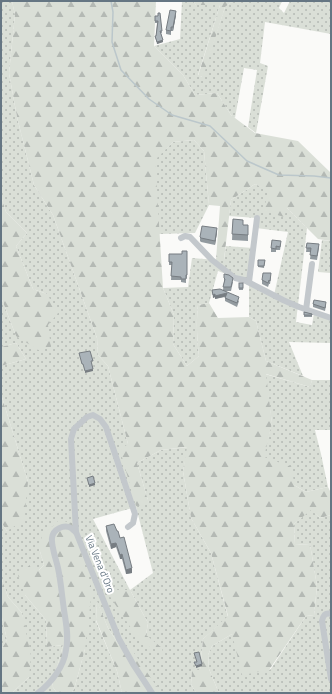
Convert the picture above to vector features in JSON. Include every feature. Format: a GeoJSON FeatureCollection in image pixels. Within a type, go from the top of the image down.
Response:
{"type":"FeatureCollection","features":[{"type":"Feature","properties":{"kind":"street"},"geometry":{"type":"LineString","coordinates":[[249,282],[257,218]]}},
{"type":"Feature","properties":{"kind":"street"},"geometry":{"type":"LineString","coordinates":[[181,238],[186,236],[190,237],[206,255],[235,278],[249,282],[306,310],[331,318]]}},
{"type":"Feature","properties":{"kind":"street"},"geometry":{"type":"LineString","coordinates":[[306,310],[312,264]]}},
{"type":"Feature","properties":{"kind":"street"},"geometry":{"type":"LineString","coordinates":[[76,532],[71,439],[74,429],[87,417],[93,415],[100,419],[106,427],[135,514],[133,522],[128,527]]}},
{"type":"Feature","properties":{"kind":"street","name":"Via Vena d'Oro"},"geometry":{"type":"LineString","coordinates":[[38,693],[55,675],[64,659],[66,651],[67,633],[52,537],[56,530],[68,527],[76,532],[119,639],[152,693]]}},
{"type":"Feature","properties":{"kind":"street"},"geometry":{"type":"LineString","coordinates":[[331,614],[327,613],[322,618],[331,678]]}},
{"type":"Feature","properties":{"kind":"green space"},"geometry":{"type":"Polygon","coordinates":[[[1,1],[12,1],[15,15],[9,73],[17,117],[34,185],[53,215],[97,338],[98,355],[108,366],[128,444],[149,504],[137,463],[161,450],[188,447],[183,471],[191,518],[211,553],[228,617],[203,639],[200,670],[192,670],[191,684],[196,693],[161,693],[119,645],[108,628],[97,602],[96,621],[117,671],[122,693],[99,693],[98,691],[97,693],[72,693],[85,649],[39,548],[44,565],[39,570],[25,595],[46,620],[47,647],[63,645],[52,686],[57,693],[12,693],[29,677],[22,613],[8,597],[1,577],[1,522],[7,531],[28,482],[1,394],[1,366],[26,359],[16,343],[1,347],[1,297],[16,336],[48,325],[47,294],[33,289],[16,246],[27,233],[6,212],[1,196],[1,1]],[[136,507],[93,519],[130,590],[153,573],[136,507]],[[130,590],[146,635],[148,623],[130,590]]]}},
{"type":"Feature","properties":{"kind":"green space"},"geometry":{"type":"Polygon","coordinates":[[[12,1],[156,1],[154,46],[183,75],[195,95],[217,93],[231,115],[255,133],[298,141],[331,173],[331,241],[318,239],[287,208],[284,217],[264,211],[268,190],[255,184],[231,200],[224,260],[216,260],[220,206],[209,205],[204,151],[194,140],[173,142],[155,160],[163,288],[174,315],[173,344],[187,366],[199,356],[197,330],[198,305],[209,303],[218,318],[249,317],[256,321],[266,361],[312,380],[310,387],[266,374],[272,423],[264,457],[292,467],[294,485],[306,492],[328,487],[331,493],[331,515],[320,518],[311,510],[294,524],[295,545],[310,544],[317,586],[314,615],[306,616],[269,670],[242,675],[232,634],[212,646],[208,655],[209,669],[218,691],[222,693],[196,693],[191,684],[192,669],[200,670],[203,639],[228,616],[211,553],[191,518],[183,471],[187,447],[161,450],[137,463],[149,504],[136,506],[120,450],[128,444],[108,366],[98,355],[97,338],[53,215],[34,185],[17,117],[9,73],[15,15],[12,1]]]}},
{"type":"Feature","properties":{"kind":"green space"},"geometry":{"type":"Polygon","coordinates":[[[182,1],[193,1],[196,5],[220,5],[198,75],[202,77],[225,7],[233,1],[282,1],[279,8],[284,13],[290,1],[331,1],[331,34],[265,22],[260,63],[268,66],[256,133],[248,127],[257,70],[244,68],[235,118],[231,115],[217,93],[195,95],[183,75],[154,46],[180,39],[182,1]]]}},
{"type":"Feature","properties":{"kind":"green space"},"geometry":{"type":"Polygon","coordinates":[[[193,1],[233,1],[225,7],[203,77],[198,76],[220,5],[196,5],[193,1]]]}},
{"type":"Feature","properties":{"kind":"green space"},"geometry":{"type":"Polygon","coordinates":[[[194,140],[204,151],[209,205],[195,233],[159,234],[154,160],[173,142],[194,140]]]}},
{"type":"Feature","properties":{"kind":"green space"},"geometry":{"type":"Polygon","coordinates":[[[255,184],[268,189],[307,228],[296,322],[312,325],[314,313],[331,319],[331,343],[289,342],[303,376],[266,361],[256,321],[249,317],[249,282],[274,295],[288,232],[256,228],[257,218],[229,216],[231,200],[255,184]]]}},
{"type":"Feature","properties":{"kind":"green space"},"geometry":{"type":"Polygon","coordinates":[[[1,196],[6,212],[27,233],[16,246],[33,289],[47,294],[58,313],[48,325],[51,348],[38,350],[16,336],[1,297],[1,196]]]}},
{"type":"Feature","properties":{"kind":"green space"},"geometry":{"type":"Polygon","coordinates":[[[322,240],[331,241],[331,273],[318,272],[322,240]]]}},
{"type":"Feature","properties":{"kind":"green space"},"geometry":{"type":"Polygon","coordinates":[[[226,246],[253,248],[249,282],[218,271],[209,303],[198,305],[197,330],[199,356],[187,366],[173,344],[174,315],[163,288],[188,287],[192,258],[224,260],[226,246]]]}},
{"type":"Feature","properties":{"kind":"green space"},"geometry":{"type":"Polygon","coordinates":[[[16,343],[26,359],[1,366],[1,347],[16,343]]]}},
{"type":"Feature","properties":{"kind":"green space"},"geometry":{"type":"Polygon","coordinates":[[[265,374],[310,387],[312,380],[331,380],[331,430],[315,430],[328,487],[306,492],[294,485],[263,457],[272,423],[265,374]]]}},
{"type":"Feature","properties":{"kind":"green space"},"geometry":{"type":"Polygon","coordinates":[[[1,394],[28,482],[24,520],[7,531],[1,522],[1,394]]]}},
{"type":"Feature","properties":{"kind":"green space"},"geometry":{"type":"Polygon","coordinates":[[[311,509],[320,518],[331,515],[331,693],[222,693],[218,691],[209,669],[208,655],[212,646],[232,634],[270,670],[306,616],[314,615],[317,586],[310,544],[295,545],[294,524],[311,509]]]}},
{"type":"Feature","properties":{"kind":"green space"},"geometry":{"type":"Polygon","coordinates":[[[59,520],[72,523],[92,590],[85,649],[72,693],[57,693],[52,686],[63,645],[47,647],[46,620],[25,595],[18,575],[31,564],[39,570],[44,565],[39,548],[42,536],[59,520]]]}},
{"type":"Feature","properties":{"kind":"green space"},"geometry":{"type":"Polygon","coordinates":[[[1,577],[8,597],[22,613],[31,656],[29,677],[12,693],[1,693],[1,650],[7,640],[1,613],[1,577]]]}},
{"type":"Feature","properties":{"kind":"green space"},"geometry":{"type":"Polygon","coordinates":[[[115,590],[130,590],[148,623],[146,635],[162,648],[163,653],[141,643],[109,595],[115,590]]]}},
{"type":"Feature","properties":{"kind":"green space"},"geometry":{"type":"Polygon","coordinates":[[[97,601],[108,628],[119,645],[130,647],[161,693],[122,693],[117,671],[96,620],[97,601]]]}},
{"type":"Feature","properties":{"kind":"green space"},"geometry":{"type":"Polygon","coordinates":[[[2,617],[7,640],[1,650],[1,618],[2,617]]]}},
{"type":"Feature","properties":{"kind":"building"},"geometry":{"type":"Polygon","coordinates":[[[170,10],[176,11],[171,31],[166,30],[170,10]]]}},
{"type":"Feature","properties":{"kind":"building"},"geometry":{"type":"Polygon","coordinates":[[[158,13],[160,13],[162,31],[160,31],[163,40],[157,42],[155,36],[158,21],[155,21],[155,16],[158,16],[158,13]]]}},
{"type":"Feature","properties":{"kind":"building"},"geometry":{"type":"Polygon","coordinates":[[[233,219],[243,220],[243,225],[248,225],[248,235],[232,234],[233,219]]]}},
{"type":"Feature","properties":{"kind":"building"},"geometry":{"type":"Polygon","coordinates":[[[202,226],[217,228],[215,241],[200,237],[202,226]]]}},
{"type":"Feature","properties":{"kind":"building"},"geometry":{"type":"Polygon","coordinates":[[[272,240],[281,241],[280,247],[276,246],[276,249],[271,248],[272,240]]]}},
{"type":"Feature","properties":{"kind":"building"},"geometry":{"type":"Polygon","coordinates":[[[307,243],[319,244],[317,256],[310,255],[311,248],[306,248],[307,243]]]}},
{"type":"Feature","properties":{"kind":"building"},"geometry":{"type":"Polygon","coordinates":[[[182,251],[187,251],[186,279],[171,276],[172,262],[169,262],[169,254],[182,254],[182,251]]]}},
{"type":"Feature","properties":{"kind":"building"},"geometry":{"type":"Polygon","coordinates":[[[258,260],[265,260],[264,266],[258,266],[258,260]]]}},
{"type":"Feature","properties":{"kind":"building"},"geometry":{"type":"Polygon","coordinates":[[[263,273],[271,273],[270,281],[269,280],[268,283],[262,280],[263,273]]]}},
{"type":"Feature","properties":{"kind":"building"},"geometry":{"type":"Polygon","coordinates":[[[224,274],[233,278],[231,287],[223,287],[225,279],[224,274]]]}},
{"type":"Feature","properties":{"kind":"building"},"geometry":{"type":"Polygon","coordinates":[[[239,283],[243,283],[243,288],[239,288],[239,283]]]}},
{"type":"Feature","properties":{"kind":"building"},"geometry":{"type":"Polygon","coordinates":[[[220,289],[239,297],[237,303],[225,298],[227,293],[215,296],[215,294],[213,295],[212,290],[220,289]]]}},
{"type":"Feature","properties":{"kind":"building"},"geometry":{"type":"Polygon","coordinates":[[[314,300],[326,302],[325,308],[313,304],[314,300]]]}},
{"type":"Feature","properties":{"kind":"building"},"geometry":{"type":"Polygon","coordinates":[[[304,312],[312,314],[312,315],[304,315],[304,312]]]}},
{"type":"Feature","properties":{"kind":"building"},"geometry":{"type":"Polygon","coordinates":[[[90,351],[93,361],[91,361],[93,369],[85,371],[79,353],[90,351]]]}},
{"type":"Feature","properties":{"kind":"building"},"geometry":{"type":"Polygon","coordinates":[[[93,476],[95,483],[89,485],[87,478],[93,476]]]}},
{"type":"Feature","properties":{"kind":"building"},"geometry":{"type":"Polygon","coordinates":[[[114,524],[120,538],[124,537],[132,568],[126,570],[122,554],[120,555],[116,543],[111,544],[106,526],[114,524]]]}},
{"type":"Feature","properties":{"kind":"building"},"geometry":{"type":"Polygon","coordinates":[[[199,652],[202,664],[196,666],[194,662],[197,662],[194,653],[199,652]]]}},
{"type":"Feature","properties":{"kind":"waterway"},"geometry":{"type":"LineString","coordinates":[[111,1],[113,12],[112,42],[121,70],[149,99],[172,115],[210,126],[247,161],[279,175],[331,178]]}}]}
